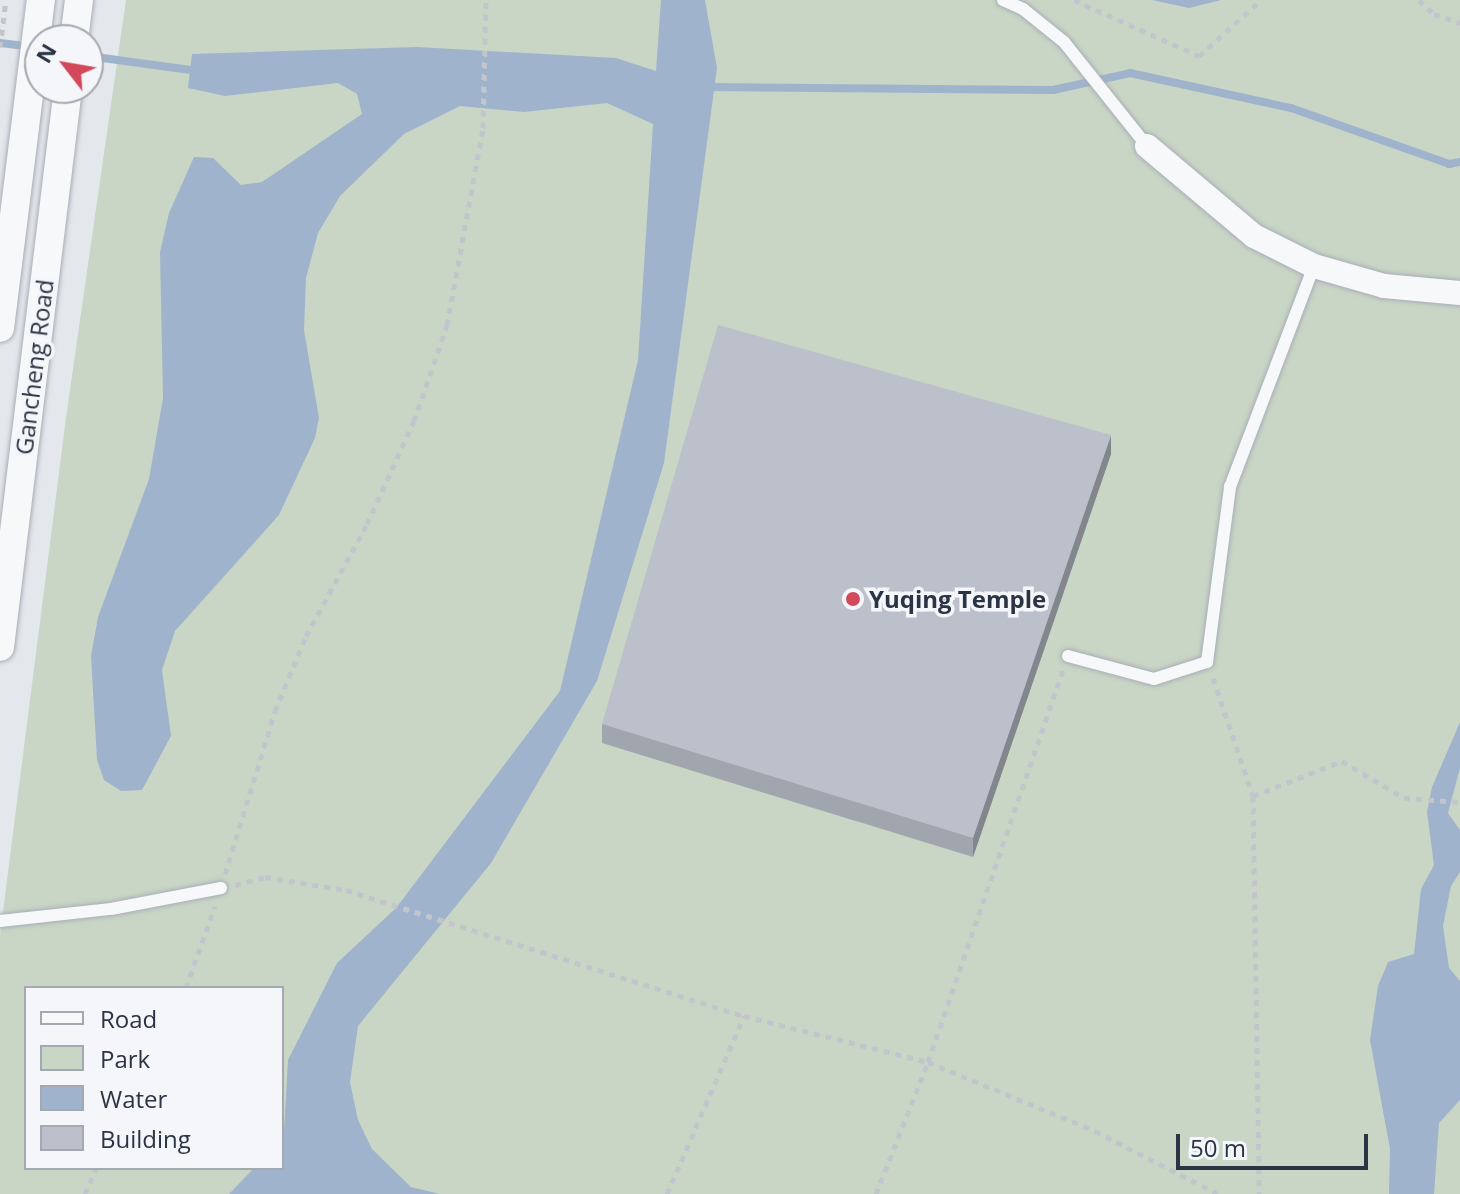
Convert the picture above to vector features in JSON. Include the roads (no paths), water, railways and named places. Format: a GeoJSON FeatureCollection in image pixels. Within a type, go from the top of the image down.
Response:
{"type":"FeatureCollection","features":[{"type":"Feature","properties":{"kind":"street","name":"Gancheng Road"},"geometry":{"type":"LineString","coordinates":[[0,328],[40,4]]}},
{"type":"Feature","properties":{"kind":"street","name":"Gancheng Road"},"geometry":{"type":"LineString","coordinates":[[0,647],[66,104]]}},
{"type":"Feature","properties":{"kind":"street"},"geometry":{"type":"LineString","coordinates":[[1147,146],[1254,236],[1314,266],[1384,286],[1460,293]]}},
{"type":"Feature","properties":{"kind":"lane"},"geometry":{"type":"LineString","coordinates":[[1003,0],[1023,9],[1064,42],[1147,146]]}},
{"type":"Feature","properties":{"kind":"lane"},"geometry":{"type":"LineString","coordinates":[[1068,656],[1154,679],[1207,662],[1230,487],[1314,266]]}},
{"type":"Feature","properties":{"kind":"lane"},"geometry":{"type":"LineString","coordinates":[[0,921],[111,909],[221,888]]}},
{"type":"Feature","properties":{"kind":"water"},"geometry":{"type":"Polygon","coordinates":[[[661,0],[705,0],[717,68],[664,463],[597,681],[491,863],[358,1026],[350,1082],[358,1120],[372,1149],[411,1187],[440,1194],[229,1194],[252,1170],[284,1170],[288,1060],[337,963],[396,908],[560,691],[638,360],[653,124],[607,103],[524,112],[460,106],[404,134],[340,196],[318,233],[306,278],[304,330],[319,418],[315,438],[279,515],[175,631],[162,670],[171,736],[142,790],[121,791],[104,780],[97,760],[91,656],[98,617],[149,479],[163,398],[160,252],[169,213],[194,157],[213,158],[241,185],[262,182],[362,114],[357,94],[338,83],[225,96],[188,88],[192,54],[417,47],[616,58],[656,71],[661,0]]]}},
{"type":"Feature","properties":{"kind":"water"},"geometry":{"type":"Polygon","coordinates":[[[1152,0],[1221,0],[1189,8],[1152,0]]]}},
{"type":"Feature","properties":{"kind":"water"},"geometry":{"type":"Polygon","coordinates":[[[1460,722],[1460,768],[1448,813],[1460,830],[1460,872],[1451,886],[1443,926],[1449,968],[1460,981],[1460,1100],[1439,1123],[1434,1194],[1389,1194],[1390,1149],[1370,1040],[1378,986],[1388,962],[1414,954],[1421,889],[1434,865],[1427,812],[1432,787],[1460,722]]]}},
{"type":"Feature","properties":{"kind":"waterway"},"geometry":{"type":"LineString","coordinates":[[0,43],[24,46]]}},
{"type":"Feature","properties":{"kind":"waterway"},"geometry":{"type":"LineString","coordinates":[[104,58],[198,71]]}},
{"type":"Feature","properties":{"kind":"waterway"},"geometry":{"type":"LineString","coordinates":[[703,87],[1053,90],[1130,73],[1291,108],[1449,164],[1460,162]]}},
{"type":"Feature","properties":{"kind":"place","name":"Yuqing Temple"},"geometry":{"type":"Point","coordinates":[853,599]}}]}
